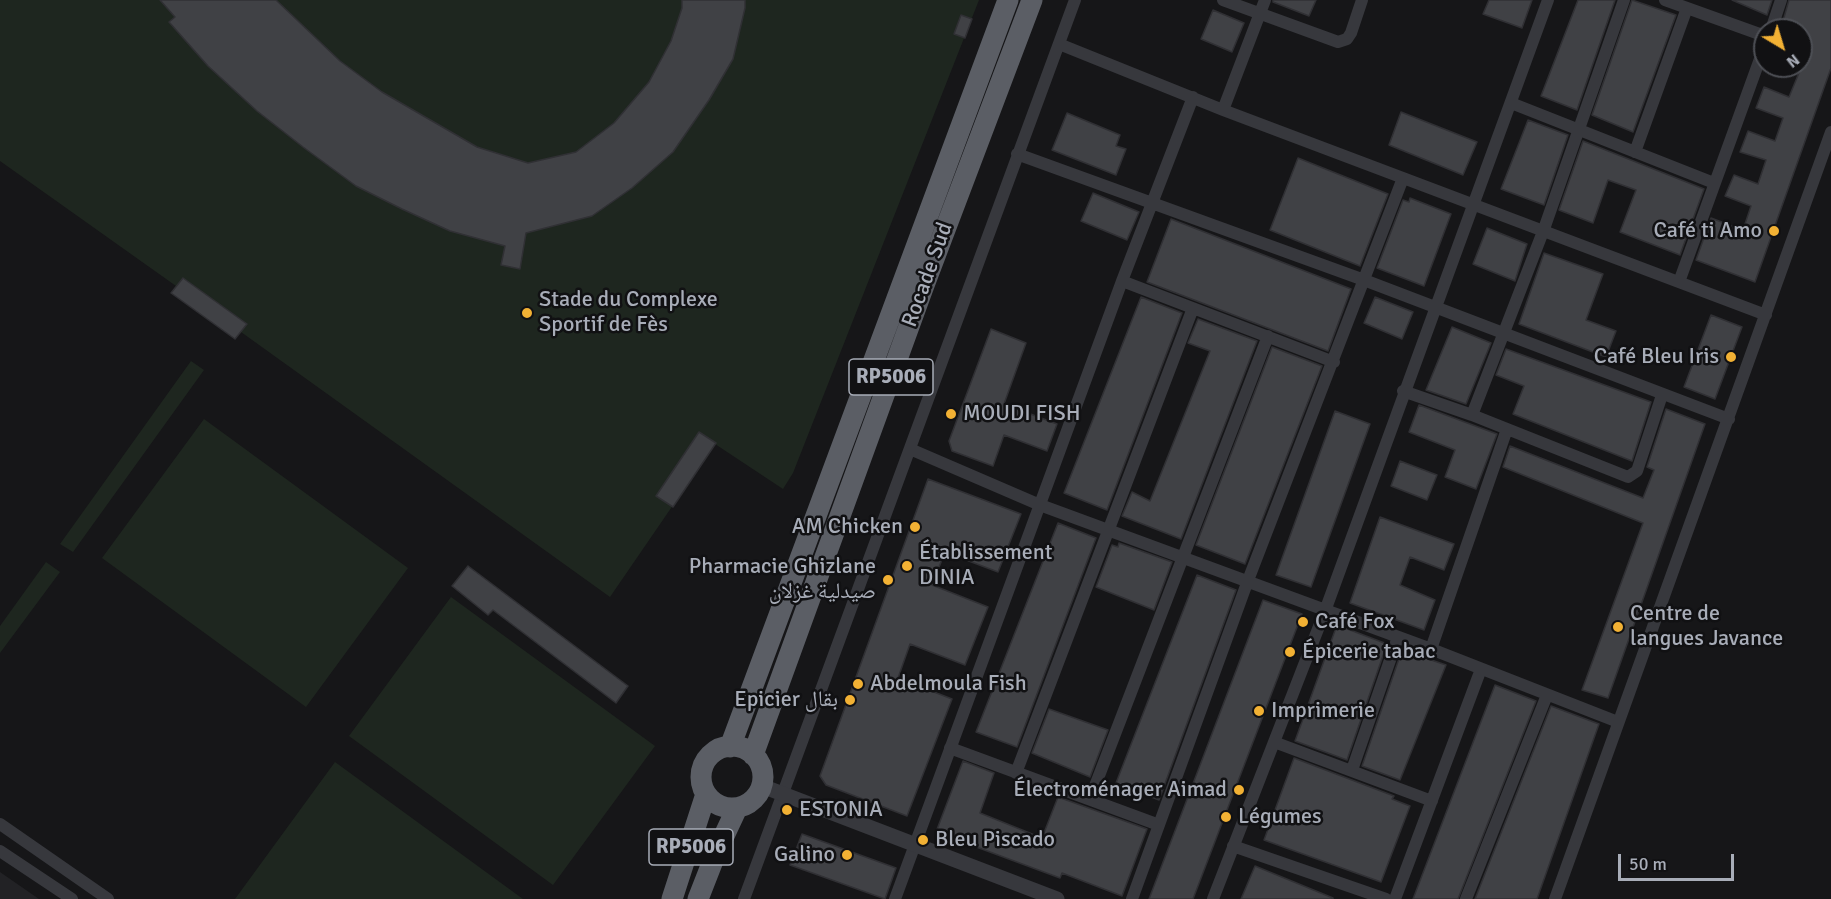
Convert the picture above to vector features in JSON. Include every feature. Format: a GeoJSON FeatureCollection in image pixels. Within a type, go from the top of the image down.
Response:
{"type":"FeatureCollection","features":[{"type":"Feature","properties":{"kind":"highway","name":"Rocade Sud"},"geometry":{"type":"LineString","coordinates":[[753,755],[919,299],[1032,0]]}},
{"type":"Feature","properties":{"kind":"highway","name":"Rocade Sud"},"geometry":{"type":"LineString","coordinates":[[730,747],[1005,6]]}},
{"type":"Feature","properties":{"kind":"highway"},"geometry":{"type":"LineString","coordinates":[[730,747],[743,748],[753,755],[762,769],[762,786]]}},
{"type":"Feature","properties":{"kind":"highway","name":"RP5006"},"geometry":{"type":"LineString","coordinates":[[730,747],[711,754],[705,763],[702,784],[706,794],[714,803],[725,808],[737,808],[753,801],[762,786]]}},
{"type":"Feature","properties":{"kind":"highway","name":"RP5006"},"geometry":{"type":"LineString","coordinates":[[672,899],[706,794]]}},
{"type":"Feature","properties":{"kind":"highway","name":"RP5006"},"geometry":{"type":"LineString","coordinates":[[698,899],[737,808]]}},
{"type":"Feature","properties":{"kind":"street"},"geometry":{"type":"LineString","coordinates":[[744,899],[1075,0]]}},
{"type":"Feature","properties":{"kind":"street"},"geometry":{"type":"LineString","coordinates":[[1223,0],[1338,42],[1343,41],[1351,33],[1362,0]]}},
{"type":"Feature","properties":{"kind":"street"},"geometry":{"type":"LineString","coordinates":[[1223,110],[1265,0]]}},
{"type":"Feature","properties":{"kind":"street"},"geometry":{"type":"LineString","coordinates":[[1213,899],[1324,611],[1403,390],[1475,204],[1548,0]]}},
{"type":"Feature","properties":{"kind":"street"},"geometry":{"type":"LineString","coordinates":[[1472,415],[1544,229],[1577,129],[1624,0]]}},
{"type":"Feature","properties":{"kind":"street"},"geometry":{"type":"LineString","coordinates":[[1665,0],[1753,32]]}},
{"type":"Feature","properties":{"kind":"street"},"geometry":{"type":"LineString","coordinates":[[1775,18],[1781,0]]}},
{"type":"Feature","properties":{"kind":"street"},"geometry":{"type":"LineString","coordinates":[[1635,152],[1687,8]]}},
{"type":"Feature","properties":{"kind":"street"},"geometry":{"type":"LineString","coordinates":[[1059,44],[1223,110],[1544,229],[1766,315]]}},
{"type":"Feature","properties":{"kind":"street"},"geometry":{"type":"LineString","coordinates":[[1679,282],[1753,77]]}},
{"type":"Feature","properties":{"kind":"street"},"geometry":{"type":"LineString","coordinates":[[896,899],[1122,281],[1192,97]]}},
{"type":"Feature","properties":{"kind":"street"},"geometry":{"type":"LineString","coordinates":[[1511,103],[1714,183]]}},
{"type":"Feature","properties":{"kind":"street"},"geometry":{"type":"LineString","coordinates":[[1555,899],[1831,132]]}},
{"type":"Feature","properties":{"kind":"street"},"geometry":{"type":"LineString","coordinates":[[1017,154],[1364,280],[1729,419]]}},
{"type":"Feature","properties":{"kind":"street"},"geometry":{"type":"LineString","coordinates":[[1132,899],[1247,583],[1403,178]]}},
{"type":"Feature","properties":{"kind":"street"},"geometry":{"type":"LineString","coordinates":[[1122,281],[1334,362]]}},
{"type":"Feature","properties":{"kind":"street"},"geometry":{"type":"LineString","coordinates":[[1016,773],[1193,309]]}},
{"type":"Feature","properties":{"kind":"street"},"geometry":{"type":"LineString","coordinates":[[1090,799],[1268,336]]}},
{"type":"Feature","properties":{"kind":"street"},"geometry":{"type":"LineString","coordinates":[[1403,390],[1628,477],[1637,471],[1662,395]]}},
{"type":"Feature","properties":{"kind":"street"},"geometry":{"type":"LineString","coordinates":[[1431,649],[1507,429]]}},
{"type":"Feature","properties":{"kind":"street"},"geometry":{"type":"LineString","coordinates":[[910,449],[1040,505],[1431,649],[1618,722]]}},
{"type":"Feature","properties":{"kind":"street"},"geometry":{"type":"LineString","coordinates":[[1352,770],[1398,637]]}},
{"type":"Feature","properties":{"kind":"street"},"geometry":{"type":"LineString","coordinates":[[1395,899],[1481,669]]}},
{"type":"Feature","properties":{"kind":"street"},"geometry":{"type":"LineString","coordinates":[[1466,899],[1547,695]]}},
{"type":"Feature","properties":{"kind":"street"},"geometry":{"type":"LineString","coordinates":[[1274,742],[1432,801]]}},
{"type":"Feature","properties":{"kind":"street"},"geometry":{"type":"LineString","coordinates":[[950,748],[1159,825]]}},
{"type":"Feature","properties":{"kind":"street"},"geometry":{"type":"LineString","coordinates":[[762,786],[1057,899]]}},
{"type":"Feature","properties":{"kind":"street"},"geometry":{"type":"LineString","coordinates":[[0,824],[108,899]]}},
{"type":"Feature","properties":{"kind":"street"},"geometry":{"type":"LineString","coordinates":[[1233,846],[1386,899]]}},
{"type":"Feature","properties":{"kind":"street"},"geometry":{"type":"LineString","coordinates":[[0,851],[72,899]]}},
{"type":"Feature","properties":{"kind":"shaded area","name":"Stade du Complexe Sportif de Fès"},"geometry":{"type":"Polygon","coordinates":[[[0,0],[979,0],[793,473],[783,489],[715,444],[610,597],[241,332],[235,339],[171,293],[176,286],[0,161],[0,0]]]}},
{"type":"Feature","properties":{"kind":"shaded area"},"geometry":{"type":"Polygon","coordinates":[[[191,361],[204,370],[73,552],[60,544],[191,361]]]}},
{"type":"Feature","properties":{"kind":"shaded area"},"geometry":{"type":"Polygon","coordinates":[[[204,419],[408,568],[306,707],[102,558],[204,419]]]}},
{"type":"Feature","properties":{"kind":"shaded area"},"geometry":{"type":"Polygon","coordinates":[[[46,562],[60,572],[0,653],[0,626],[46,562]]]}},
{"type":"Feature","properties":{"kind":"shaded area"},"geometry":{"type":"Polygon","coordinates":[[[451,597],[655,746],[553,885],[349,736],[451,597]]]}},
{"type":"Feature","properties":{"kind":"shaded area"},"geometry":{"type":"Polygon","coordinates":[[[335,762],[523,899],[235,899],[335,762]]]}},
{"type":"Feature","properties":{"kind":"shaded area"},"geometry":{"type":"Polygon","coordinates":[[[0,872],[39,899],[0,899],[0,872]]]}},
{"type":"Feature","properties":{"kind":"building"},"geometry":{"type":"Polygon","coordinates":[[[160,0],[276,0],[340,61],[382,92],[477,147],[528,163],[576,152],[614,123],[649,82],[671,41],[682,8],[682,0],[745,0],[745,8],[733,59],[709,100],[673,152],[632,188],[592,216],[526,233],[520,269],[501,265],[505,246],[450,231],[402,209],[356,186],[303,147],[257,111],[208,66],[169,22],[175,17],[160,0]]]}},
{"type":"Feature","properties":{"kind":"building"},"geometry":{"type":"Polygon","coordinates":[[[1273,0],[1316,0],[1309,16],[1273,2],[1273,0]]]}},
{"type":"Feature","properties":{"kind":"building"},"geometry":{"type":"Polygon","coordinates":[[[1489,0],[1532,0],[1522,28],[1483,14],[1489,0]]]}},
{"type":"Feature","properties":{"kind":"building"},"geometry":{"type":"Polygon","coordinates":[[[1578,0],[1615,0],[1577,110],[1541,96],[1578,0]]]}},
{"type":"Feature","properties":{"kind":"building"},"geometry":{"type":"Polygon","coordinates":[[[1632,0],[1676,15],[1633,132],[1592,115],[1632,0]]]}},
{"type":"Feature","properties":{"kind":"building"},"geometry":{"type":"Polygon","coordinates":[[[1732,0],[1772,0],[1767,15],[1732,0]]]}},
{"type":"Feature","properties":{"kind":"building"},"geometry":{"type":"Polygon","coordinates":[[[1789,0],[1831,0],[1831,68],[1755,282],[1696,260],[1711,218],[1743,230],[1751,206],[1725,196],[1734,175],[1758,184],[1766,160],[1740,152],[1748,131],[1775,141],[1783,118],[1756,108],[1764,87],[1789,97],[1797,78],[1813,78],[1813,18],[1784,18],[1789,0]]]}},
{"type":"Feature","properties":{"kind":"building"},"geometry":{"type":"Polygon","coordinates":[[[1213,10],[1244,23],[1232,52],[1201,39],[1213,10]]]}},
{"type":"Feature","properties":{"kind":"building"},"geometry":{"type":"Polygon","coordinates":[[[961,15],[972,19],[965,38],[954,34],[961,15]]]}},
{"type":"Feature","properties":{"kind":"building"},"geometry":{"type":"Polygon","coordinates":[[[1401,112],[1477,142],[1463,175],[1389,145],[1401,112]]]}},
{"type":"Feature","properties":{"kind":"building"},"geometry":{"type":"Polygon","coordinates":[[[1067,113],[1120,135],[1116,146],[1126,149],[1116,175],[1052,150],[1067,113]]]}},
{"type":"Feature","properties":{"kind":"building"},"geometry":{"type":"Polygon","coordinates":[[[1528,120],[1568,135],[1544,205],[1501,189],[1528,120]]]}},
{"type":"Feature","properties":{"kind":"building"},"geometry":{"type":"Polygon","coordinates":[[[1583,141],[1704,189],[1680,255],[1620,232],[1636,190],[1608,180],[1593,223],[1559,210],[1583,141]]]}},
{"type":"Feature","properties":{"kind":"building"},"geometry":{"type":"Polygon","coordinates":[[[1298,158],[1388,194],[1360,266],[1270,230],[1298,158]]]}},
{"type":"Feature","properties":{"kind":"building"},"geometry":{"type":"Polygon","coordinates":[[[1093,193],[1139,212],[1127,240],[1081,221],[1093,193]]]}},
{"type":"Feature","properties":{"kind":"building"},"geometry":{"type":"Polygon","coordinates":[[[1410,198],[1451,214],[1424,286],[1377,268],[1403,200],[1409,202],[1410,198]]]}},
{"type":"Feature","properties":{"kind":"building"},"geometry":{"type":"Polygon","coordinates":[[[1171,219],[1351,289],[1328,351],[1147,282],[1171,219]]]}},
{"type":"Feature","properties":{"kind":"building"},"geometry":{"type":"Polygon","coordinates":[[[1487,228],[1527,244],[1515,281],[1473,264],[1487,228]]]}},
{"type":"Feature","properties":{"kind":"building"},"geometry":{"type":"Polygon","coordinates":[[[1544,253],[1603,274],[1586,320],[1616,331],[1606,357],[1519,324],[1544,253]]]}},
{"type":"Feature","properties":{"kind":"building"},"geometry":{"type":"Polygon","coordinates":[[[183,278],[247,324],[235,339],[171,293],[183,278]]]}},
{"type":"Feature","properties":{"kind":"building"},"geometry":{"type":"Polygon","coordinates":[[[1141,297],[1182,313],[1107,510],[1064,493],[1141,297]]]}},
{"type":"Feature","properties":{"kind":"building"},"geometry":{"type":"Polygon","coordinates":[[[1375,297],[1413,312],[1402,339],[1364,323],[1375,297]]]}},
{"type":"Feature","properties":{"kind":"building"},"geometry":{"type":"Polygon","coordinates":[[[1711,315],[1742,327],[1715,399],[1684,387],[1711,315]]]}},
{"type":"Feature","properties":{"kind":"building"},"geometry":{"type":"Polygon","coordinates":[[[1198,319],[1257,341],[1181,539],[1122,516],[1132,492],[1150,501],[1210,351],[1188,343],[1198,319]]]}},
{"type":"Feature","properties":{"kind":"building"},"geometry":{"type":"Polygon","coordinates":[[[1452,327],[1491,343],[1466,404],[1426,390],[1452,327]]]}},
{"type":"Feature","properties":{"kind":"building"},"geometry":{"type":"Polygon","coordinates":[[[991,329],[1026,343],[1004,404],[1057,424],[1047,451],[1004,435],[993,466],[952,451],[949,441],[991,329]]]}},
{"type":"Feature","properties":{"kind":"building"},"geometry":{"type":"Polygon","coordinates":[[[1272,347],[1322,366],[1245,564],[1196,545],[1272,347]]]}},
{"type":"Feature","properties":{"kind":"building"},"geometry":{"type":"Polygon","coordinates":[[[1506,349],[1651,402],[1632,461],[1513,414],[1524,386],[1496,375],[1506,349]]]}},
{"type":"Feature","properties":{"kind":"building"},"geometry":{"type":"Polygon","coordinates":[[[1419,405],[1497,434],[1476,489],[1445,477],[1455,450],[1409,432],[1419,405]]]}},
{"type":"Feature","properties":{"kind":"building"},"geometry":{"type":"Polygon","coordinates":[[[1666,409],[1705,424],[1608,698],[1582,690],[1643,523],[1503,467],[1510,446],[1643,498],[1654,470],[1647,467],[1666,409]]]}},
{"type":"Feature","properties":{"kind":"building"},"geometry":{"type":"Polygon","coordinates":[[[1335,411],[1370,424],[1311,587],[1276,575],[1335,411]]]}},
{"type":"Feature","properties":{"kind":"building"},"geometry":{"type":"Polygon","coordinates":[[[699,432],[716,443],[673,507],[656,496],[699,432]]]}},
{"type":"Feature","properties":{"kind":"building"},"geometry":{"type":"Polygon","coordinates":[[[1400,461],[1437,475],[1427,500],[1391,486],[1400,461]]]}},
{"type":"Feature","properties":{"kind":"building"},"geometry":{"type":"Polygon","coordinates":[[[928,479],[1021,514],[998,572],[945,552],[932,585],[988,607],[965,665],[910,644],[898,678],[952,699],[907,816],[826,785],[820,776],[928,479]]]}},
{"type":"Feature","properties":{"kind":"building"},"geometry":{"type":"Polygon","coordinates":[[[1380,517],[1454,544],[1444,570],[1410,557],[1400,585],[1435,600],[1424,630],[1350,603],[1380,517]]]}},
{"type":"Feature","properties":{"kind":"building"},"geometry":{"type":"Polygon","coordinates":[[[1058,523],[1096,538],[1017,747],[976,732],[1058,523]]]}},
{"type":"Feature","properties":{"kind":"building"},"geometry":{"type":"Polygon","coordinates":[[[1119,543],[1172,562],[1154,610],[1096,587],[1112,545],[1118,547],[1119,543]]]}},
{"type":"Feature","properties":{"kind":"building"},"geometry":{"type":"Polygon","coordinates":[[[468,566],[628,686],[616,703],[493,610],[488,615],[452,586],[468,566]]]}},
{"type":"Feature","properties":{"kind":"building"},"geometry":{"type":"Polygon","coordinates":[[[1197,575],[1236,590],[1159,800],[1116,783],[1197,575]]]}},
{"type":"Feature","properties":{"kind":"building"},"geometry":{"type":"Polygon","coordinates":[[[1263,600],[1302,614],[1193,899],[1149,899],[1263,600]]]}},
{"type":"Feature","properties":{"kind":"building"},"geometry":{"type":"Polygon","coordinates":[[[1337,625],[1387,644],[1347,760],[1295,741],[1337,625]]]}},
{"type":"Feature","properties":{"kind":"building"},"geometry":{"type":"Polygon","coordinates":[[[1402,650],[1446,665],[1400,780],[1362,766],[1402,650]]]}},
{"type":"Feature","properties":{"kind":"building"},"geometry":{"type":"Polygon","coordinates":[[[1495,685],[1536,701],[1458,899],[1413,899],[1495,685]]]}},
{"type":"Feature","properties":{"kind":"building"},"geometry":{"type":"Polygon","coordinates":[[[1551,706],[1599,724],[1537,899],[1475,899],[1551,706]]]}},
{"type":"Feature","properties":{"kind":"building"},"geometry":{"type":"Polygon","coordinates":[[[1049,709],[1108,730],[1090,777],[1032,753],[1049,709]]]}},
{"type":"Feature","properties":{"kind":"building"},"geometry":{"type":"Polygon","coordinates":[[[1294,758],[1394,796],[1392,799],[1410,806],[1381,882],[1264,840],[1294,758]]]}},
{"type":"Feature","properties":{"kind":"building"},"geometry":{"type":"Polygon","coordinates":[[[963,761],[994,773],[980,813],[1042,838],[1058,797],[1147,829],[1122,896],[1062,873],[1060,878],[936,832],[963,761]]]}},
{"type":"Feature","properties":{"kind":"building"},"geometry":{"type":"Polygon","coordinates":[[[802,834],[896,868],[885,899],[790,865],[802,834]]]}},
{"type":"Feature","properties":{"kind":"building"},"geometry":{"type":"Polygon","coordinates":[[[1255,866],[1333,898],[1333,899],[1241,899],[1255,866]]]}},
{"type":"Feature","properties":{"kind":"place","name":"Café ti Amo"},"geometry":{"type":"Point","coordinates":[1774,231]}},
{"type":"Feature","properties":{"kind":"place","name":"Stade du Complexe Sportif de Fès"},"geometry":{"type":"Point","coordinates":[527,313]}},
{"type":"Feature","properties":{"kind":"place","name":"Café Bleu Iris"},"geometry":{"type":"Point","coordinates":[1731,357]}},
{"type":"Feature","properties":{"kind":"place","name":"MOUDI FISH"},"geometry":{"type":"Point","coordinates":[951,414]}},
{"type":"Feature","properties":{"kind":"place","name":"AM Chicken"},"geometry":{"type":"Point","coordinates":[915,527]}},
{"type":"Feature","properties":{"kind":"place","name":"Établissement DINIA"},"geometry":{"type":"Point","coordinates":[907,566]}},
{"type":"Feature","properties":{"kind":"place","name":"Pharmacie Ghizlane صيدلية غزلان"},"geometry":{"type":"Point","coordinates":[888,580]}},
{"type":"Feature","properties":{"kind":"place","name":"Café Fox"},"geometry":{"type":"Point","coordinates":[1303,622]}},
{"type":"Feature","properties":{"kind":"place","name":"Centre de langues Javance"},"geometry":{"type":"Point","coordinates":[1618,627]}},
{"type":"Feature","properties":{"kind":"place","name":"Épicerie tabac"},"geometry":{"type":"Point","coordinates":[1290,652]}},
{"type":"Feature","properties":{"kind":"place","name":"Abdelmoula Fish"},"geometry":{"type":"Point","coordinates":[858,684]}},
{"type":"Feature","properties":{"kind":"place","name":"Epicier بقال"},"geometry":{"type":"Point","coordinates":[850,700]}},
{"type":"Feature","properties":{"kind":"place","name":"Imprimerie"},"geometry":{"type":"Point","coordinates":[1259,711]}},
{"type":"Feature","properties":{"kind":"place","name":"Électroménager Aimad"},"geometry":{"type":"Point","coordinates":[1239,790]}},
{"type":"Feature","properties":{"kind":"place","name":"ESTONIA"},"geometry":{"type":"Point","coordinates":[787,810]}},
{"type":"Feature","properties":{"kind":"place","name":"Légumes"},"geometry":{"type":"Point","coordinates":[1226,817]}},
{"type":"Feature","properties":{"kind":"place","name":"Bleu Piscado"},"geometry":{"type":"Point","coordinates":[923,840]}},
{"type":"Feature","properties":{"kind":"place","name":"Galino"},"geometry":{"type":"Point","coordinates":[847,855]}}]}
